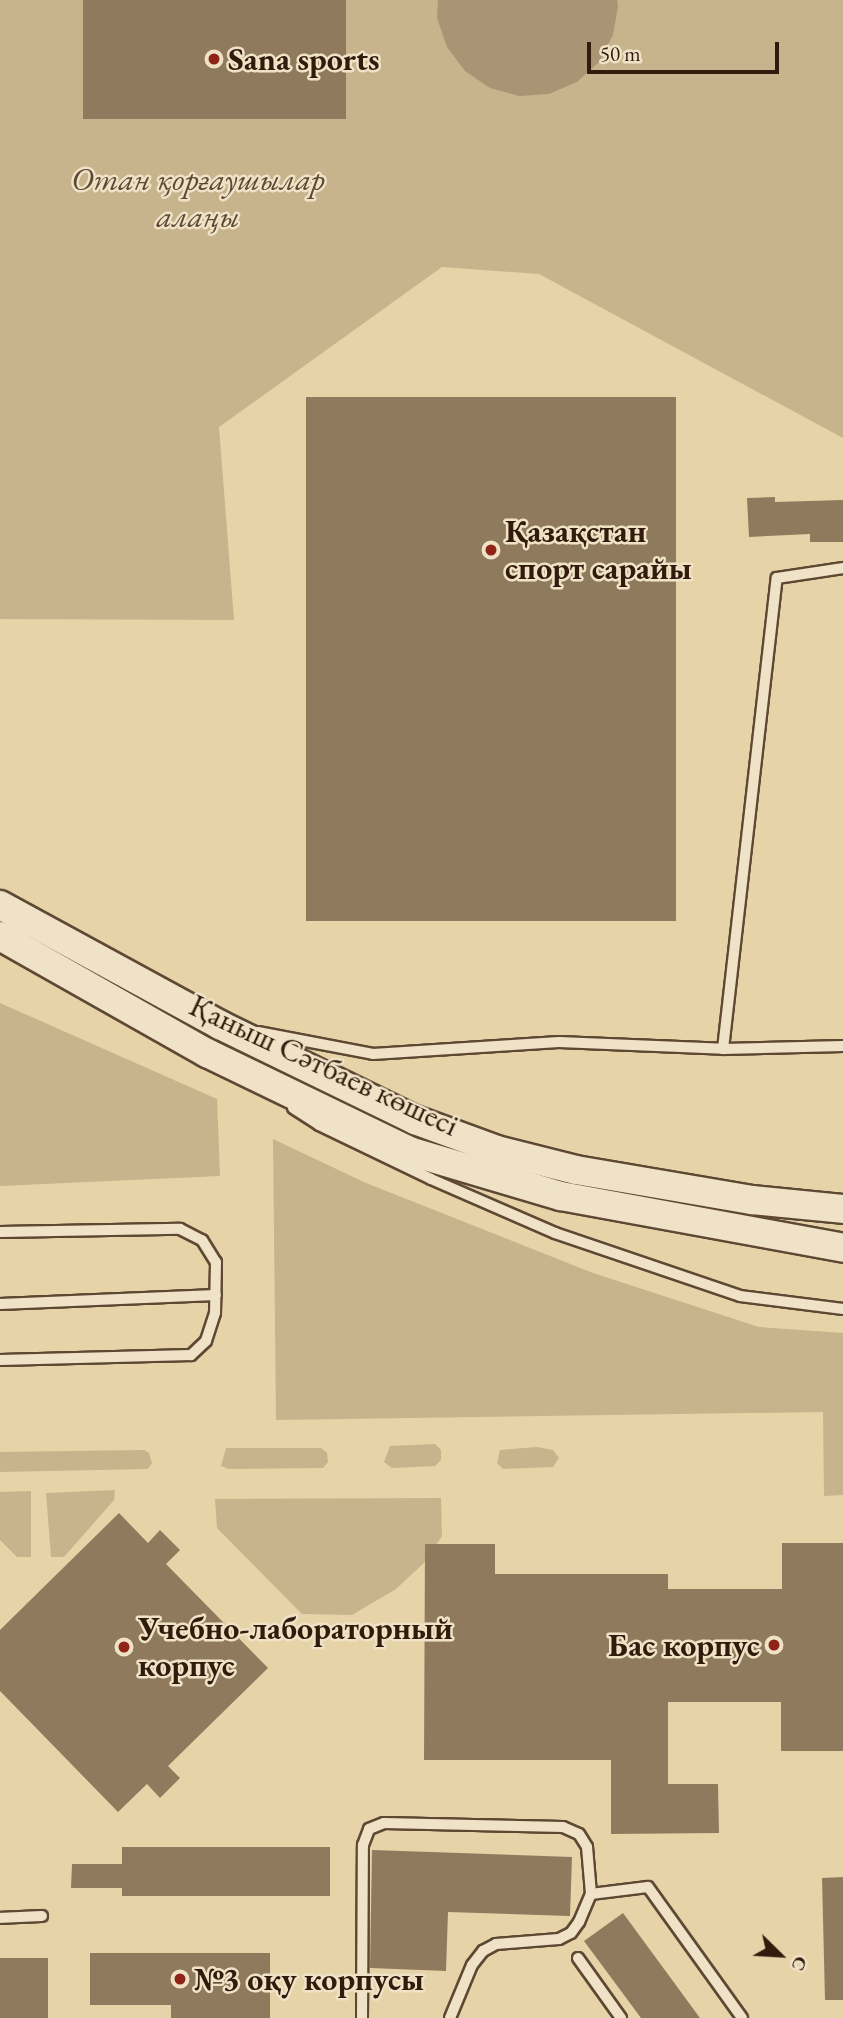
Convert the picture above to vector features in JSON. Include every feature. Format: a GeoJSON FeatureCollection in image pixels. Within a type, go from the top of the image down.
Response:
{"type":"FeatureCollection","features":[{"type":"Feature","properties":{"kind":"main road","name":"Қаныш Сәтбаев көшесі"},"geometry":{"type":"LineString","coordinates":[[0,905],[220,1025],[415,1121],[497,1150],[603,1175],[752,1200],[843,1209]]}},
{"type":"Feature","properties":{"kind":"main road","name":"Қаныш Сәтбаев көшесі"},"geometry":{"type":"LineString","coordinates":[[0,936],[207,1053],[412,1152],[561,1196],[843,1248]]}},
{"type":"Feature","properties":{"kind":"main road"},"geometry":{"type":"LineString","coordinates":[[0,958],[111,999]]}},
{"type":"Feature","properties":{"kind":"lane"},"geometry":{"type":"LineString","coordinates":[[723,1049],[777,578],[843,568]]}},
{"type":"Feature","properties":{"kind":"lane"},"geometry":{"type":"LineString","coordinates":[[220,1025],[373,1054],[559,1042],[723,1049],[843,1046]]}},
{"type":"Feature","properties":{"kind":"lane"},"geometry":{"type":"LineString","coordinates":[[207,1053],[319,1125],[555,1233],[740,1297],[843,1308]]}},
{"type":"Feature","properties":{"kind":"lane"},"geometry":{"type":"LineString","coordinates":[[0,1232],[180,1229],[202,1240],[216,1262],[215,1313],[206,1341],[191,1355],[0,1360]]}},
{"type":"Feature","properties":{"kind":"lane"},"geometry":{"type":"LineString","coordinates":[[0,1304],[216,1295]]}},
{"type":"Feature","properties":{"kind":"lane"},"geometry":{"type":"LineString","coordinates":[[362,2018],[363,1845],[369,1829],[384,1824],[563,1826],[579,1834],[587,1847],[591,1894],[571,1933],[559,1939],[496,1944],[483,1951],[472,1965],[450,2018]]}},
{"type":"Feature","properties":{"kind":"lane"},"geometry":{"type":"LineString","coordinates":[[591,1894],[648,1887],[742,2018]]}},
{"type":"Feature","properties":{"kind":"lane"},"geometry":{"type":"LineString","coordinates":[[0,1918],[42,1916]]}},
{"type":"Feature","properties":{"kind":"lane"},"geometry":{"type":"LineString","coordinates":[[578,1958],[621,2018]]}},
{"type":"Feature","properties":{"kind":"green space","name":"Отан қорғаушылар алаңы"},"geometry":{"type":"Polygon","coordinates":[[[0,0],[843,0],[843,438],[539,274],[442,267],[219,427],[234,620],[0,619],[0,0]]]}},
{"type":"Feature","properties":{"kind":"green space"},"geometry":{"type":"Polygon","coordinates":[[[0,1003],[217,1099],[220,1176],[0,1186],[0,1003]]]}},
{"type":"Feature","properties":{"kind":"green space"},"geometry":{"type":"Polygon","coordinates":[[[273,1139],[366,1183],[593,1273],[759,1327],[843,1333],[843,1495],[824,1496],[823,1412],[276,1420],[273,1139]]]}},
{"type":"Feature","properties":{"kind":"green space"},"geometry":{"type":"Polygon","coordinates":[[[435,1444],[441,1450],[441,1460],[435,1466],[392,1468],[384,1462],[390,1446],[435,1444]]]}},
{"type":"Feature","properties":{"kind":"green space"},"geometry":{"type":"Polygon","coordinates":[[[537,1447],[553,1450],[559,1458],[553,1467],[503,1469],[497,1463],[500,1450],[537,1447]]]}},
{"type":"Feature","properties":{"kind":"green space"},"geometry":{"type":"Polygon","coordinates":[[[226,1448],[321,1448],[327,1453],[328,1462],[323,1468],[229,1469],[221,1466],[226,1448]]]}},
{"type":"Feature","properties":{"kind":"green space"},"geometry":{"type":"Polygon","coordinates":[[[144,1450],[149,1453],[152,1463],[148,1469],[0,1472],[0,1452],[144,1450]]]}},
{"type":"Feature","properties":{"kind":"green space"},"geometry":{"type":"Polygon","coordinates":[[[115,1490],[114,1500],[64,1557],[51,1557],[46,1493],[115,1490]]]}},
{"type":"Feature","properties":{"kind":"green space"},"geometry":{"type":"Polygon","coordinates":[[[31,1491],[31,1557],[17,1557],[0,1540],[0,1492],[31,1491]]]}},
{"type":"Feature","properties":{"kind":"green space"},"geometry":{"type":"Polygon","coordinates":[[[441,1498],[442,1536],[423,1564],[396,1589],[352,1615],[302,1614],[217,1528],[215,1499],[441,1498]]]}},
{"type":"Feature","properties":{"kind":"shaded area"},"geometry":{"type":"Polygon","coordinates":[[[438,0],[617,0],[618,6],[613,35],[599,62],[577,82],[549,94],[519,96],[490,88],[465,71],[447,47],[437,18],[438,0]]]}},
{"type":"Feature","properties":{"kind":"building","name":"Sana sports"},"geometry":{"type":"Polygon","coordinates":[[[83,0],[346,0],[346,119],[83,119],[83,0]]]}},
{"type":"Feature","properties":{"kind":"building","name":"Қазақстан спорт сарайы"},"geometry":{"type":"Polygon","coordinates":[[[306,397],[676,397],[676,921],[306,921],[306,397]]]}},
{"type":"Feature","properties":{"kind":"building"},"geometry":{"type":"Polygon","coordinates":[[[775,497],[775,502],[843,500],[843,542],[810,542],[810,534],[749,537],[747,498],[775,497]]]}},
{"type":"Feature","properties":{"kind":"building","name":"Учебно-лабораторный корпус"},"geometry":{"type":"Polygon","coordinates":[[[119,1513],[148,1543],[160,1530],[180,1550],[166,1564],[268,1668],[168,1766],[180,1778],[160,1798],[147,1784],[118,1812],[0,1691],[0,1630],[119,1513]]]}},
{"type":"Feature","properties":{"kind":"building"},"geometry":{"type":"Polygon","coordinates":[[[782,1543],[843,1543],[843,1751],[781,1751],[781,1702],[668,1702],[668,1784],[718,1784],[719,1833],[611,1834],[611,1760],[424,1760],[425,1544],[495,1544],[495,1574],[668,1574],[668,1589],[782,1589],[782,1543]]]}},
{"type":"Feature","properties":{"kind":"building"},"geometry":{"type":"Polygon","coordinates":[[[122,1847],[330,1847],[330,1896],[122,1896],[122,1888],[71,1888],[72,1864],[122,1864],[122,1847]]]}},
{"type":"Feature","properties":{"kind":"building"},"geometry":{"type":"Polygon","coordinates":[[[372,1850],[572,1857],[570,1916],[448,1912],[446,1971],[370,1968],[372,1850]]]}},
{"type":"Feature","properties":{"kind":"building"},"geometry":{"type":"Polygon","coordinates":[[[843,1877],[843,2000],[825,2000],[822,1878],[843,1877]]]}},
{"type":"Feature","properties":{"kind":"building"},"geometry":{"type":"Polygon","coordinates":[[[623,1913],[700,2018],[641,2018],[584,1941],[623,1913]]]}},
{"type":"Feature","properties":{"kind":"building","name":"№3 оқу корпусы"},"geometry":{"type":"Polygon","coordinates":[[[90,1953],[270,1953],[270,2018],[171,2018],[171,2005],[90,2005],[90,1953]]]}},
{"type":"Feature","properties":{"kind":"building"},"geometry":{"type":"Polygon","coordinates":[[[0,1958],[48,1958],[48,2018],[0,2018],[0,1958]]]}},
{"type":"Feature","properties":{"kind":"place","name":"Sana sports"},"geometry":{"type":"Point","coordinates":[214,59]}},
{"type":"Feature","properties":{"kind":"place","name":"Қазақстан спорт сарайы"},"geometry":{"type":"Point","coordinates":[491,550]}},
{"type":"Feature","properties":{"kind":"place","name":"Бас корпус"},"geometry":{"type":"Point","coordinates":[774,1645]}},
{"type":"Feature","properties":{"kind":"place","name":"Учебно-лабораторный корпус"},"geometry":{"type":"Point","coordinates":[124,1647]}},
{"type":"Feature","properties":{"kind":"place","name":"№3 оқу корпусы"},"geometry":{"type":"Point","coordinates":[180,1979]}}]}
